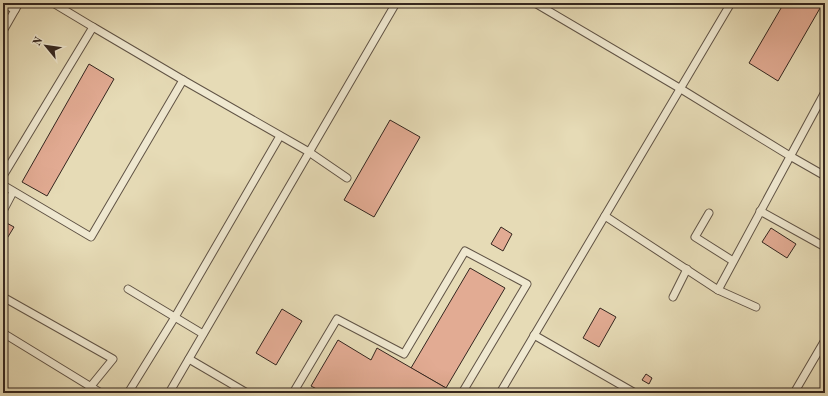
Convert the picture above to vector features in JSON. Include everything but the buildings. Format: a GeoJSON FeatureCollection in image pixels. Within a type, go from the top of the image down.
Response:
{"type":"FeatureCollection","features":[{"type":"Feature","properties":{"kind":"lane"},"geometry":{"type":"LineString","coordinates":[[3,3],[15,10]]}},
{"type":"Feature","properties":{"kind":"lane"},"geometry":{"type":"LineString","coordinates":[[3,30],[19,3]]}},
{"type":"Feature","properties":{"kind":"lane"},"geometry":{"type":"LineString","coordinates":[[53,3],[309,152],[347,178]]}},
{"type":"Feature","properties":{"kind":"lane"},"geometry":{"type":"LineString","coordinates":[[169,393],[396,3]]}},
{"type":"Feature","properties":{"kind":"lane"},"geometry":{"type":"LineString","coordinates":[[535,3],[825,176]]}},
{"type":"Feature","properties":{"kind":"lane"},"geometry":{"type":"LineString","coordinates":[[500,393],[731,3]]}},
{"type":"Feature","properties":{"kind":"lane"},"geometry":{"type":"LineString","coordinates":[[3,176],[93,27]]}},
{"type":"Feature","properties":{"kind":"lane"},"geometry":{"type":"LineString","coordinates":[[3,186],[91,237],[183,80]]}},
{"type":"Feature","properties":{"kind":"lane"},"geometry":{"type":"LineString","coordinates":[[718,290],[825,92]]}},
{"type":"Feature","properties":{"kind":"lane"},"geometry":{"type":"LineString","coordinates":[[128,393],[175,317],[280,136]]}},
{"type":"Feature","properties":{"kind":"lane"},"geometry":{"type":"LineString","coordinates":[[3,211],[14,192]]}},
{"type":"Feature","properties":{"kind":"lane"},"geometry":{"type":"LineString","coordinates":[[760,211],[825,247]]}},
{"type":"Feature","properties":{"kind":"lane"},"geometry":{"type":"LineString","coordinates":[[709,213],[695,237],[733,261]]}},
{"type":"Feature","properties":{"kind":"lane"},"geometry":{"type":"LineString","coordinates":[[605,216],[718,290],[756,307]]}},
{"type":"Feature","properties":{"kind":"lane"},"geometry":{"type":"LineString","coordinates":[[293,393],[337,319],[404,354],[465,251],[527,284],[462,393]]}},
{"type":"Feature","properties":{"kind":"lane"},"geometry":{"type":"LineString","coordinates":[[673,297],[686,269]]}},
{"type":"Feature","properties":{"kind":"lane"},"geometry":{"type":"LineString","coordinates":[[128,289],[204,334]]}},
{"type":"Feature","properties":{"kind":"lane"},"geometry":{"type":"LineString","coordinates":[[3,297],[112,359],[88,390]]}},
{"type":"Feature","properties":{"kind":"lane"},"geometry":{"type":"LineString","coordinates":[[3,334],[88,390],[101,393]]}},
{"type":"Feature","properties":{"kind":"lane"},"geometry":{"type":"LineString","coordinates":[[534,335],[635,393]]}},
{"type":"Feature","properties":{"kind":"lane"},"geometry":{"type":"LineString","coordinates":[[794,393],[825,340]]}},
{"type":"Feature","properties":{"kind":"lane"},"geometry":{"type":"LineString","coordinates":[[189,359],[247,393]]}}]}
